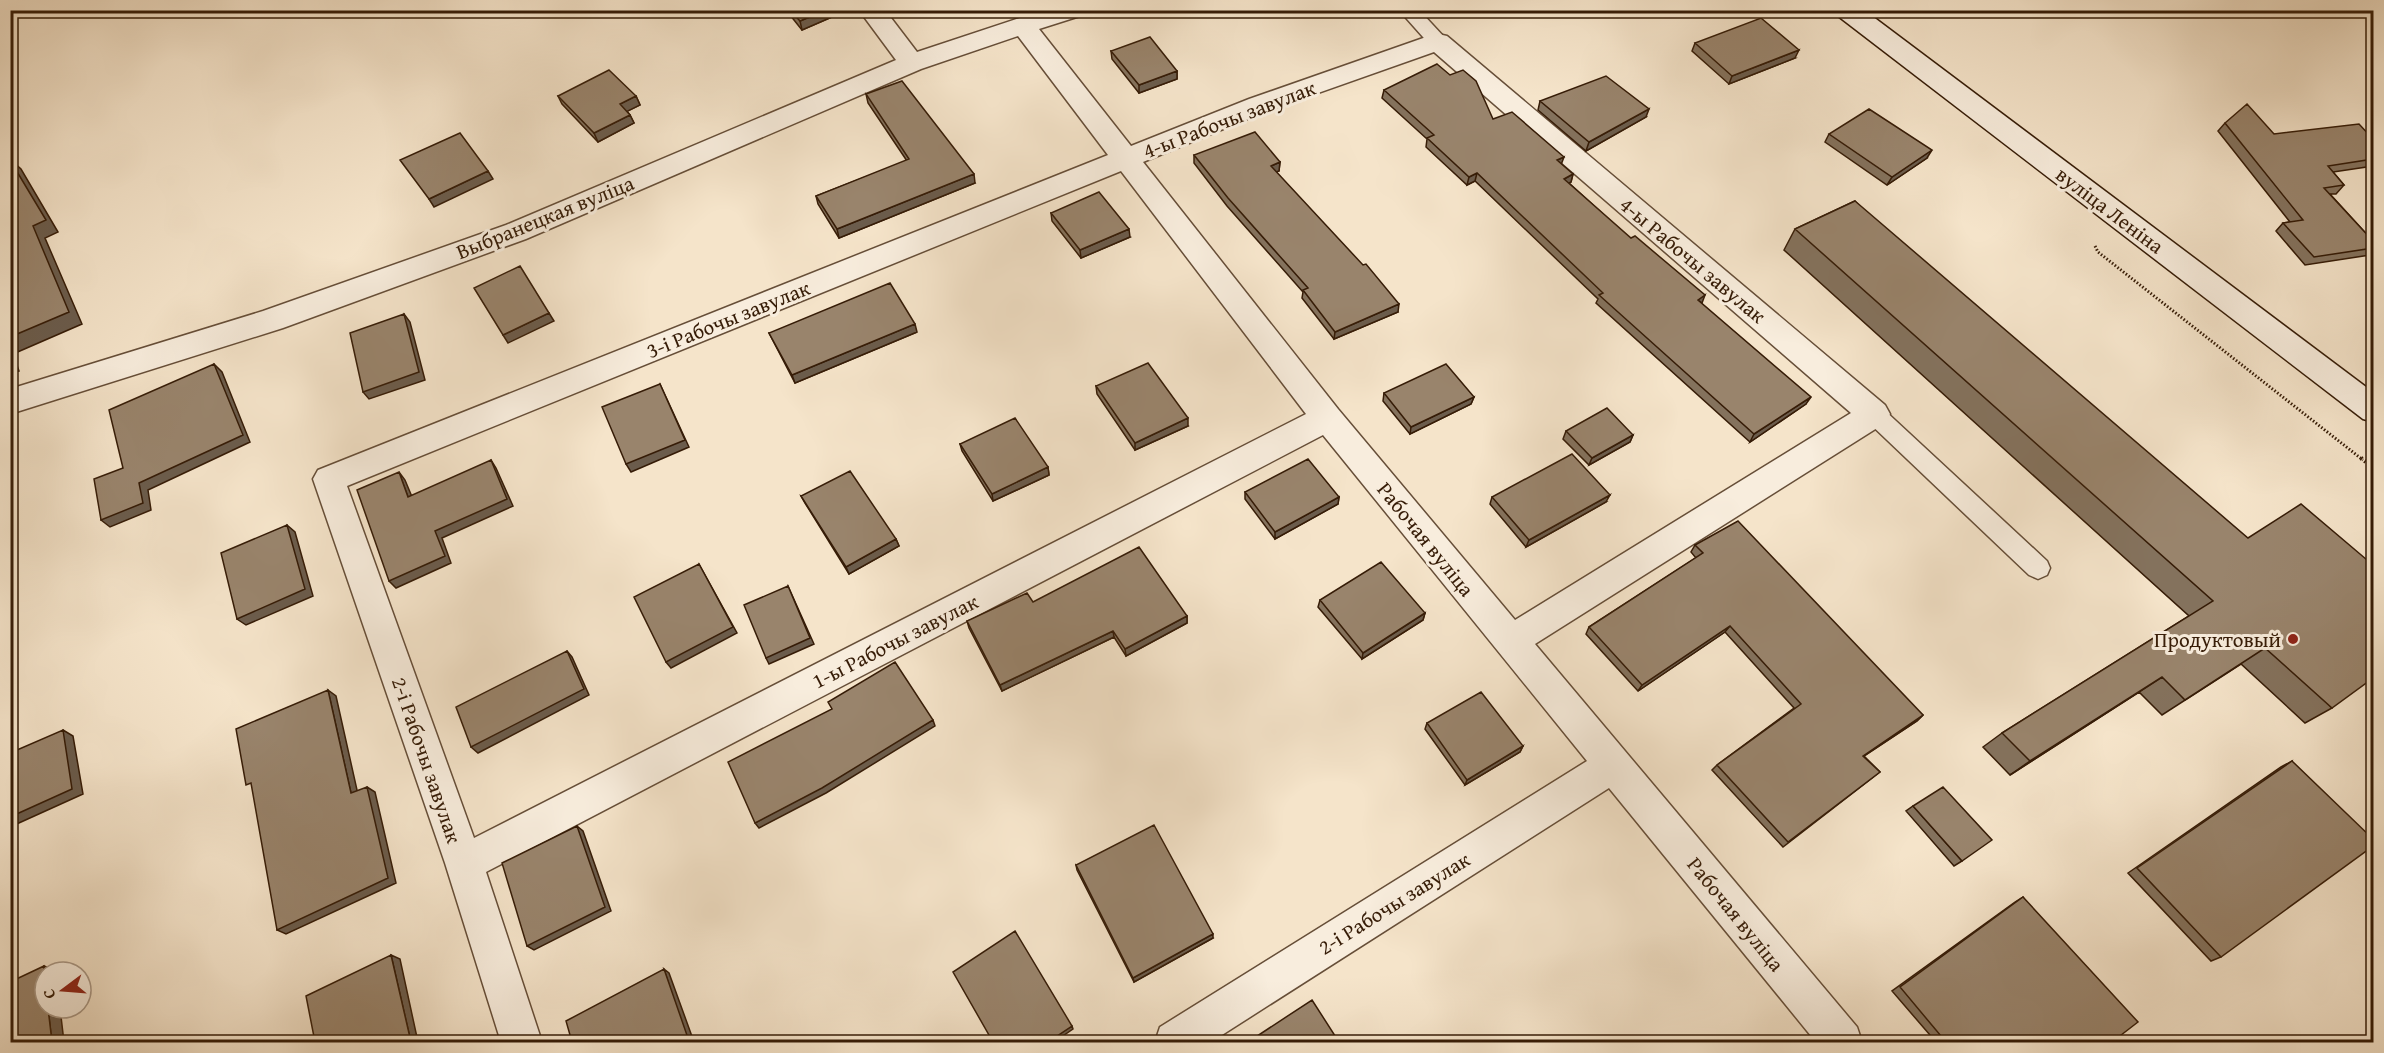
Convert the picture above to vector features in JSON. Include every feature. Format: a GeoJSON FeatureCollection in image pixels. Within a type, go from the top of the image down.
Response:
{"type":"FeatureCollection","features":[{"type":"Feature","properties":{"kind":"street"},"geometry":{"type":"LineString","coordinates":[[871,10],[912,63]]}},
{"type":"Feature","properties":{"kind":"street","name":"Выбранецкая вуліца"},"geometry":{"type":"LineString","coordinates":[[10,402],[272,320],[516,232],[912,63],[1071,10]]}},
{"type":"Feature","properties":{"kind":"street","name":"вуліца Леніна"},"geometry":{"type":"LineString","coordinates":[[1847,10],[2373,410]]}},
{"type":"Feature","properties":{"kind":"street","name":"Рабочая вуліца"},"geometry":{"type":"LineString","coordinates":[[1023,26],[1327,418],[1842,1042]]}},
{"type":"Feature","properties":{"kind":"street","name":"4-ы Рабочы завулак"},"geometry":{"type":"LineString","coordinates":[[1127,159],[1258,105],[1438,42],[1874,414]]}},
{"type":"Feature","properties":{"kind":"street","name":"3-і Рабочы завулак"},"geometry":{"type":"LineString","coordinates":[[329,479],[1127,159]]}},
{"type":"Feature","properties":{"kind":"street"},"geometry":{"type":"LineString","coordinates":[[1509,641],[1874,414]]}},
{"type":"Feature","properties":{"kind":"street","name":"1-ы Рабочы завулак"},"geometry":{"type":"LineString","coordinates":[[464,863],[1327,418]]}},
{"type":"Feature","properties":{"kind":"street","name":"2-і Рабочы завулак"},"geometry":{"type":"LineString","coordinates":[[329,479],[464,863],[521,1042]]}},
{"type":"Feature","properties":{"kind":"street","name":"2-і Рабочы завулак"},"geometry":{"type":"LineString","coordinates":[[1175,1042],[1614,764]]}},
{"type":"Feature","properties":{"kind":"lane"},"geometry":{"type":"LineString","coordinates":[[1408,10],[1438,42]]}},
{"type":"Feature","properties":{"kind":"lane"},"geometry":{"type":"LineString","coordinates":[[1874,414],[2038,568]]}},
{"type":"Feature","properties":{"kind":"building"},"geometry":{"type":"Polygon","coordinates":[[[790,10],[826,10],[800,21],[790,10]]]}},
{"type":"Feature","properties":{"kind":"building"},"geometry":{"type":"Polygon","coordinates":[[[1761,18],[1799,50],[1732,76],[1695,43],[1761,18]]]}},
{"type":"Feature","properties":{"kind":"building"},"geometry":{"type":"Polygon","coordinates":[[[1150,37],[1177,71],[1139,85],[1111,51],[1150,37]]]}},
{"type":"Feature","properties":{"kind":"building"},"geometry":{"type":"Polygon","coordinates":[[[1437,64],[1450,75],[1463,70],[1476,81],[1493,119],[1512,112],[1564,157],[1557,160],[1573,174],[1564,179],[1631,238],[1635,236],[1705,295],[1698,300],[1811,397],[1754,434],[1599,295],[1603,293],[1477,173],[1469,177],[1427,138],[1434,135],[1384,90],[1437,64]]]}},
{"type":"Feature","properties":{"kind":"building"},"geometry":{"type":"Polygon","coordinates":[[[609,70],[636,96],[620,104],[630,115],[594,133],[558,96],[609,70]]]}},
{"type":"Feature","properties":{"kind":"building"},"geometry":{"type":"Polygon","coordinates":[[[1606,76],[1649,109],[1589,142],[1540,101],[1606,76]]]}},
{"type":"Feature","properties":{"kind":"building"},"geometry":{"type":"Polygon","coordinates":[[[902,81],[974,174],[837,229],[816,196],[909,159],[866,94],[902,81]]]}},
{"type":"Feature","properties":{"kind":"building"},"geometry":{"type":"Polygon","coordinates":[[[2247,104],[2274,134],[2359,124],[2373,139],[2373,159],[2328,166],[2344,185],[2324,188],[2373,241],[2373,248],[2314,257],[2283,223],[2303,220],[2225,123],[2247,104]]]}},
{"type":"Feature","properties":{"kind":"building"},"geometry":{"type":"Polygon","coordinates":[[[1869,109],[1932,150],[1892,177],[1829,134],[1869,109]]]}},
{"type":"Feature","properties":{"kind":"building"},"geometry":{"type":"Polygon","coordinates":[[[1255,132],[1280,162],[1271,166],[1363,265],[1366,264],[1399,304],[1335,332],[1303,290],[1308,288],[1228,198],[1194,155],[1255,132]]]}},
{"type":"Feature","properties":{"kind":"building"},"geometry":{"type":"Polygon","coordinates":[[[460,133],[488,171],[429,199],[400,160],[460,133]]]}},
{"type":"Feature","properties":{"kind":"building"},"geometry":{"type":"Polygon","coordinates":[[[10,160],[46,220],[33,226],[69,312],[10,337],[10,160]]]}},
{"type":"Feature","properties":{"kind":"building"},"geometry":{"type":"Polygon","coordinates":[[[1099,192],[1129,229],[1080,250],[1051,213],[1099,192]]]}},
{"type":"Feature","properties":{"kind":"building"},"geometry":{"type":"Polygon","coordinates":[[[1855,201],[2248,538],[2301,504],[2373,565],[2373,678],[2332,708],[2265,648],[2185,700],[2162,677],[2030,761],[2002,733],[2213,601],[1795,229],[1855,201]]]}},
{"type":"Feature","properties":{"kind":"building"},"geometry":{"type":"Polygon","coordinates":[[[520,266],[549,313],[503,335],[474,288],[520,266]]]}},
{"type":"Feature","properties":{"kind":"building"},"geometry":{"type":"Polygon","coordinates":[[[890,283],[915,324],[792,375],[769,333],[890,283]]]}},
{"type":"Feature","properties":{"kind":"building"},"geometry":{"type":"Polygon","coordinates":[[[404,314],[419,372],[363,392],[350,333],[404,314]]]}},
{"type":"Feature","properties":{"kind":"building"},"geometry":{"type":"Polygon","coordinates":[[[1148,363],[1188,418],[1135,443],[1096,386],[1148,363]]]}},
{"type":"Feature","properties":{"kind":"building"},"geometry":{"type":"Polygon","coordinates":[[[214,364],[243,435],[139,483],[143,503],[101,520],[94,479],[123,468],[109,410],[214,364]]]}},
{"type":"Feature","properties":{"kind":"building"},"geometry":{"type":"Polygon","coordinates":[[[1446,364],[1474,397],[1411,427],[1384,393],[1446,364]]]}},
{"type":"Feature","properties":{"kind":"building"},"geometry":{"type":"Polygon","coordinates":[[[660,384],[685,440],[626,464],[602,407],[660,384]]]}},
{"type":"Feature","properties":{"kind":"building"},"geometry":{"type":"Polygon","coordinates":[[[1607,408],[1633,435],[1592,458],[1566,431],[1607,408]]]}},
{"type":"Feature","properties":{"kind":"building"},"geometry":{"type":"Polygon","coordinates":[[[1015,418],[1048,467],[992,494],[960,444],[1015,418]]]}},
{"type":"Feature","properties":{"kind":"building"},"geometry":{"type":"Polygon","coordinates":[[[1572,454],[1610,495],[1529,540],[1492,497],[1572,454]]]}},
{"type":"Feature","properties":{"kind":"building"},"geometry":{"type":"Polygon","coordinates":[[[1308,459],[1339,497],[1275,532],[1245,492],[1308,459]]]}},
{"type":"Feature","properties":{"kind":"building"},"geometry":{"type":"Polygon","coordinates":[[[491,460],[507,499],[435,531],[445,556],[389,581],[357,490],[399,472],[408,497],[491,460]]]}},
{"type":"Feature","properties":{"kind":"building"},"geometry":{"type":"Polygon","coordinates":[[[850,471],[896,539],[846,567],[801,496],[850,471]]]}},
{"type":"Feature","properties":{"kind":"building"},"geometry":{"type":"Polygon","coordinates":[[[1738,521],[1923,715],[1863,756],[1880,772],[1788,842],[1717,765],[1801,704],[1730,626],[1642,685],[1589,627],[1703,553],[1695,545],[1738,521]]]}},
{"type":"Feature","properties":{"kind":"building"},"geometry":{"type":"Polygon","coordinates":[[[287,525],[305,589],[237,619],[221,553],[287,525]]]}},
{"type":"Feature","properties":{"kind":"building"},"geometry":{"type":"Polygon","coordinates":[[[1139,547],[1187,616],[1125,649],[1113,631],[1000,685],[967,621],[1027,593],[1033,602],[1139,547]]]}},
{"type":"Feature","properties":{"kind":"building"},"geometry":{"type":"Polygon","coordinates":[[[1381,562],[1425,613],[1363,653],[1320,600],[1381,562]]]}},
{"type":"Feature","properties":{"kind":"building"},"geometry":{"type":"Polygon","coordinates":[[[699,564],[733,627],[666,662],[634,597],[699,564]]]}},
{"type":"Feature","properties":{"kind":"building"},"geometry":{"type":"Polygon","coordinates":[[[788,586],[810,638],[766,658],[744,605],[788,586]]]}},
{"type":"Feature","properties":{"kind":"building"},"geometry":{"type":"Polygon","coordinates":[[[567,651],[584,689],[471,747],[456,707],[567,651]]]}},
{"type":"Feature","properties":{"kind":"building"},"geometry":{"type":"Polygon","coordinates":[[[895,662],[933,720],[822,788],[755,823],[728,762],[832,709],[828,702],[895,662]]]}},
{"type":"Feature","properties":{"kind":"building"},"geometry":{"type":"Polygon","coordinates":[[[328,690],[351,793],[367,787],[388,878],[277,930],[251,783],[246,785],[236,729],[328,690]]]}},
{"type":"Feature","properties":{"kind":"building"},"geometry":{"type":"Polygon","coordinates":[[[1481,692],[1523,746],[1467,780],[1427,723],[1481,692]]]}},
{"type":"Feature","properties":{"kind":"building"},"geometry":{"type":"Polygon","coordinates":[[[63,730],[72,789],[10,817],[10,753],[63,730]]]}},
{"type":"Feature","properties":{"kind":"building"},"geometry":{"type":"Polygon","coordinates":[[[2292,761],[2373,839],[2373,846],[2221,957],[2137,868],[2292,761]]]}},
{"type":"Feature","properties":{"kind":"building"},"geometry":{"type":"Polygon","coordinates":[[[1943,787],[1992,840],[1962,861],[1913,806],[1943,787]]]}},
{"type":"Feature","properties":{"kind":"building"},"geometry":{"type":"Polygon","coordinates":[[[1154,825],[1213,934],[1133,978],[1076,865],[1154,825]]]}},
{"type":"Feature","properties":{"kind":"building"},"geometry":{"type":"Polygon","coordinates":[[[577,826],[605,907],[527,946],[502,863],[577,826]]]}},
{"type":"Feature","properties":{"kind":"building"},"geometry":{"type":"Polygon","coordinates":[[[2023,897],[2138,1022],[2112,1042],[1946,1042],[1900,987],[2023,897]]]}},
{"type":"Feature","properties":{"kind":"building"},"geometry":{"type":"Polygon","coordinates":[[[1015,931],[1072,1026],[1048,1042],[993,1042],[953,972],[1015,931]]]}},
{"type":"Feature","properties":{"kind":"building"},"geometry":{"type":"Polygon","coordinates":[[[391,955],[411,1042],[315,1042],[306,996],[391,955]]]}},
{"type":"Feature","properties":{"kind":"building"},"geometry":{"type":"Polygon","coordinates":[[[664,969],[689,1041],[572,1042],[566,1021],[664,969]]]}},
{"type":"Feature","properties":{"kind":"building"},"geometry":{"type":"Polygon","coordinates":[[[33,971],[33,1020],[49,1020],[52,1042],[10,1042],[10,982],[33,971]]]}},
{"type":"Feature","properties":{"kind":"building"},"geometry":{"type":"Polygon","coordinates":[[[1312,1000],[1339,1042],[1248,1042],[1312,1000]]]}},
{"type":"Feature","properties":{"kind":"place","name":"Продуктовый"},"geometry":{"type":"Point","coordinates":[2293,639]}}]}
